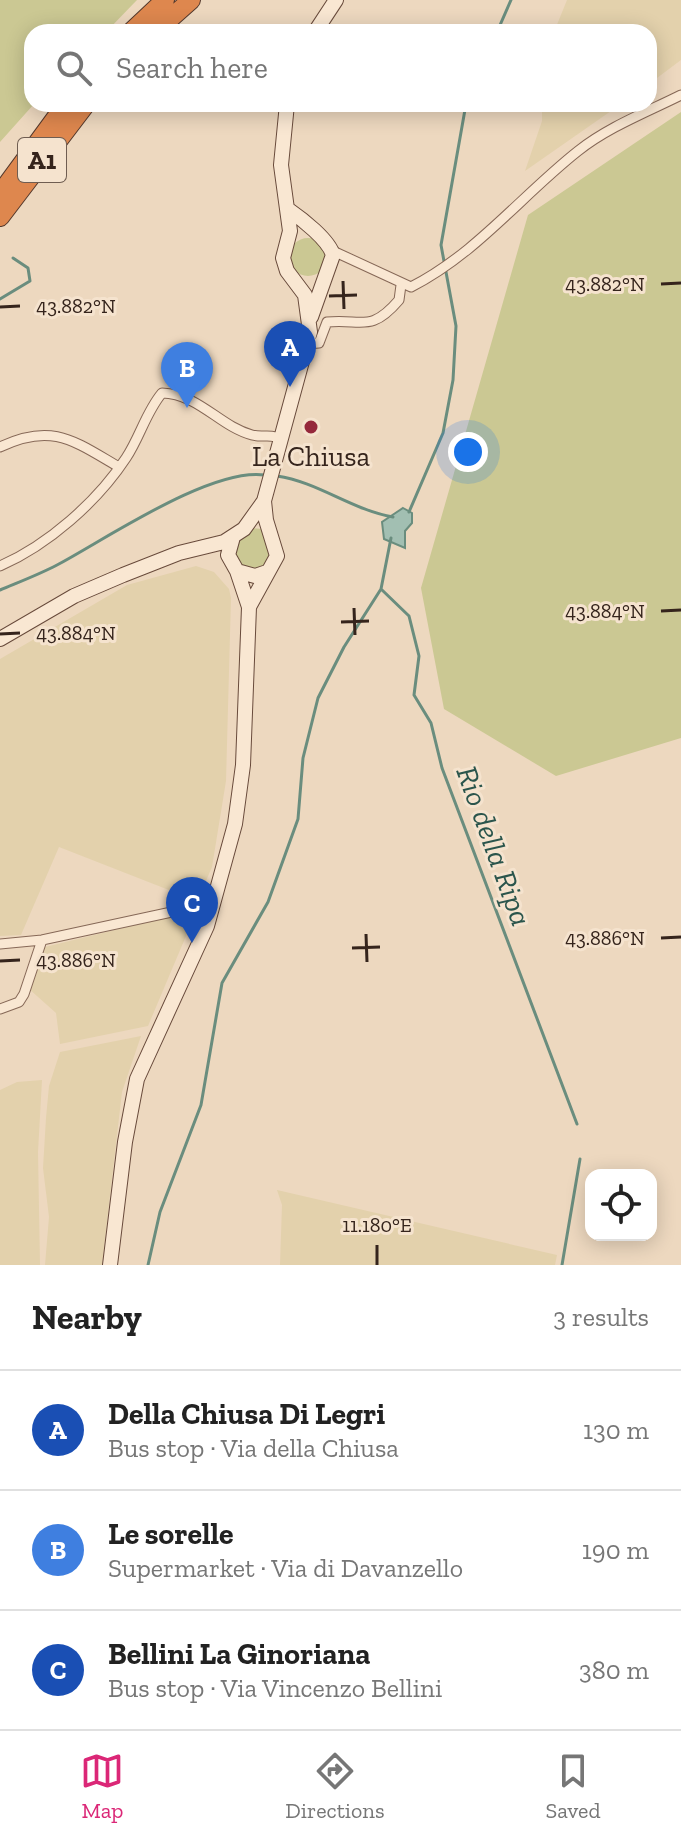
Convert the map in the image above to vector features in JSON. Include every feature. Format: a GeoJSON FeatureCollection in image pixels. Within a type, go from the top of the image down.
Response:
{"type":"FeatureCollection","features":[{"type":"Feature","properties":{"kind":"highway"},"geometry":{"type":"LineString","coordinates":[[140,24],[165,0]]}},
{"type":"Feature","properties":{"kind":"highway"},"geometry":{"type":"LineString","coordinates":[[164,24],[191,0]]}},
{"type":"Feature","properties":{"kind":"highway","name":"A1"},"geometry":{"type":"LineString","coordinates":[[0,194],[60,112]]}},
{"type":"Feature","properties":{"kind":"highway","name":"A1"},"geometry":{"type":"LineString","coordinates":[[0,217],[80,112]]}},
{"type":"Feature","properties":{"kind":"main road"},"geometry":{"type":"LineString","coordinates":[[320,24],[336,0]]}},
{"type":"Feature","properties":{"kind":"main road"},"geometry":{"type":"LineString","coordinates":[[286,112],[281,165],[289,210],[289,240],[283,258],[287,271],[297,279],[309,282],[328,270]]}},
{"type":"Feature","properties":{"kind":"main road"},"geometry":{"type":"LineString","coordinates":[[289,210],[312,232],[324,238],[331,249],[328,270],[309,319]]}},
{"type":"Feature","properties":{"kind":"main road"},"geometry":{"type":"LineString","coordinates":[[289,240],[299,233],[312,232]]}},
{"type":"Feature","properties":{"kind":"main road"},"geometry":{"type":"LineString","coordinates":[[110,1265],[125,1142],[137,1079],[213,908],[231,844],[240,793],[249,607],[228,548],[266,496],[307,344],[309,319],[305,295],[297,279]]}},
{"type":"Feature","properties":{"kind":"main road"},"geometry":{"type":"LineString","coordinates":[[249,607],[277,556],[266,496]]}},
{"type":"Feature","properties":{"kind":"main road"},"geometry":{"type":"LineString","coordinates":[[0,639],[74,596],[164,558],[256,528],[272,537]]}},
{"type":"Feature","properties":{"kind":"main road"},"geometry":{"type":"LineString","coordinates":[[193,550],[249,576],[267,572]]}},
{"type":"Feature","properties":{"kind":"street"},"geometry":{"type":"LineString","coordinates":[[657,108],[681,95]]}},
{"type":"Feature","properties":{"kind":"street"},"geometry":{"type":"LineString","coordinates":[[331,249],[349,261],[401,285],[417,284],[470,249],[580,149],[649,112]]}},
{"type":"Feature","properties":{"kind":"street"},"geometry":{"type":"LineString","coordinates":[[328,270],[349,261]]}},
{"type":"Feature","properties":{"kind":"street"},"geometry":{"type":"LineString","coordinates":[[307,344],[319,343],[327,322],[359,325],[374,321],[399,300],[401,285]]}},
{"type":"Feature","properties":{"kind":"street"},"geometry":{"type":"LineString","coordinates":[[0,566],[27,554],[48,538],[119,467],[162,393],[186,396],[251,435],[271,434],[282,439]]}},
{"type":"Feature","properties":{"kind":"street"},"geometry":{"type":"LineString","coordinates":[[0,447],[34,435],[58,435],[119,467]]}},
{"type":"Feature","properties":{"kind":"street"},"geometry":{"type":"LineString","coordinates":[[0,944],[42,940],[204,905],[213,908]]}},
{"type":"Feature","properties":{"kind":"street"},"geometry":{"type":"LineString","coordinates":[[0,1009],[19,1002],[24,994],[42,940]]}},
{"type":"Feature","properties":{"kind":"shaded area"},"geometry":{"type":"Polygon","coordinates":[[[0,0],[137,0],[114,24],[24,24],[24,112],[27,112],[0,142],[0,0]]]}},
{"type":"Feature","properties":{"kind":"shaded area"},"geometry":{"type":"Polygon","coordinates":[[[567,0],[681,0],[681,60],[657,78],[657,24],[557,24],[567,0]]]}},
{"type":"Feature","properties":{"kind":"shaded area"},"geometry":{"type":"Polygon","coordinates":[[[542,112],[610,112],[525,171],[542,121],[542,112]]]}},
{"type":"Feature","properties":{"kind":"shaded area"},"geometry":{"type":"Polygon","coordinates":[[[681,112],[681,738],[556,776],[444,709],[421,588],[528,215],[681,112]]]}},
{"type":"Feature","properties":{"kind":"shaded area"},"geometry":{"type":"Polygon","coordinates":[[[308,238],[321,244],[327,257],[321,270],[308,276],[295,270],[289,257],[295,244],[308,238]]]}},
{"type":"Feature","properties":{"kind":"shaded area"},"geometry":{"type":"Polygon","coordinates":[[[403,508],[412,513],[412,523],[405,531],[405,548],[384,539],[382,522],[403,508]]]}},
{"type":"Feature","properties":{"kind":"shaded area"},"geometry":{"type":"Polygon","coordinates":[[[250,528],[262,529],[275,562],[243,574],[230,542],[250,528]]]}},
{"type":"Feature","properties":{"kind":"shaded area"},"geometry":{"type":"Polygon","coordinates":[[[196,566],[214,572],[229,589],[231,598],[226,781],[212,867],[202,890],[174,892],[59,847],[21,935],[0,936],[0,659],[127,585],[196,566]]]}},
{"type":"Feature","properties":{"kind":"shaded area"},"geometry":{"type":"Polygon","coordinates":[[[197,910],[148,1026],[60,1044],[56,1013],[28,988],[45,947],[197,910]]]}},
{"type":"Feature","properties":{"kind":"shaded area"},"geometry":{"type":"Polygon","coordinates":[[[141,1036],[122,1092],[102,1265],[45,1265],[49,1217],[43,1168],[46,1118],[49,1086],[60,1052],[141,1036]]]}},
{"type":"Feature","properties":{"kind":"shaded area"},"geometry":{"type":"Polygon","coordinates":[[[42,1080],[38,1152],[40,1265],[0,1265],[0,1090],[17,1082],[42,1080]]]}},
{"type":"Feature","properties":{"kind":"shaded area"},"geometry":{"type":"Polygon","coordinates":[[[277,1190],[557,1255],[555,1265],[280,1265],[282,1205],[277,1190]]]}},
{"type":"Feature","properties":{"kind":"waterway"},"geometry":{"type":"LineString","coordinates":[[500,24],[511,0]]}},
{"type":"Feature","properties":{"kind":"waterway"},"geometry":{"type":"LineString","coordinates":[[409,512],[443,433],[453,380],[456,326],[441,245],[465,112]]}},
{"type":"Feature","properties":{"kind":"waterway"},"geometry":{"type":"LineString","coordinates":[[0,299],[30,281],[28,268],[13,258]]}},
{"type":"Feature","properties":{"kind":"waterway"},"geometry":{"type":"LineString","coordinates":[[0,590],[57,565],[188,493],[217,482],[265,475]]}},
{"type":"Feature","properties":{"kind":"waterway"},"geometry":{"type":"LineString","coordinates":[[277,476],[307,484],[393,517]]}},
{"type":"Feature","properties":{"kind":"waterway"},"geometry":{"type":"LineString","coordinates":[[148,1265],[160,1212],[201,1105],[222,983],[268,902],[298,819],[303,758],[318,698],[344,647],[381,589],[391,538]]}},
{"type":"Feature","properties":{"kind":"waterway","name":"Rio della Ripa"},"geometry":{"type":"LineString","coordinates":[[381,589],[409,616],[419,656],[414,695],[431,723],[442,768],[577,1124]]}},
{"type":"Feature","properties":{"kind":"waterway","name":"Rio della Ripa"},"geometry":{"type":"LineString","coordinates":[[562,1265],[580,1159]]}},
{"type":"Feature","properties":{"kind":"place","name":"Della Chiusa Di Legri"},"geometry":{"type":"Point","coordinates":[290,387]}},
{"type":"Feature","properties":{"kind":"place","name":"Le sorelle"},"geometry":{"type":"Point","coordinates":[187,408]}},
{"type":"Feature","properties":{"kind":"place","name":"La Chiusa"},"geometry":{"type":"Point","coordinates":[311,427]}},
{"type":"Feature","properties":{"kind":"place","name":"Bellini La Ginoriana"},"geometry":{"type":"Point","coordinates":[192,943]}}]}
